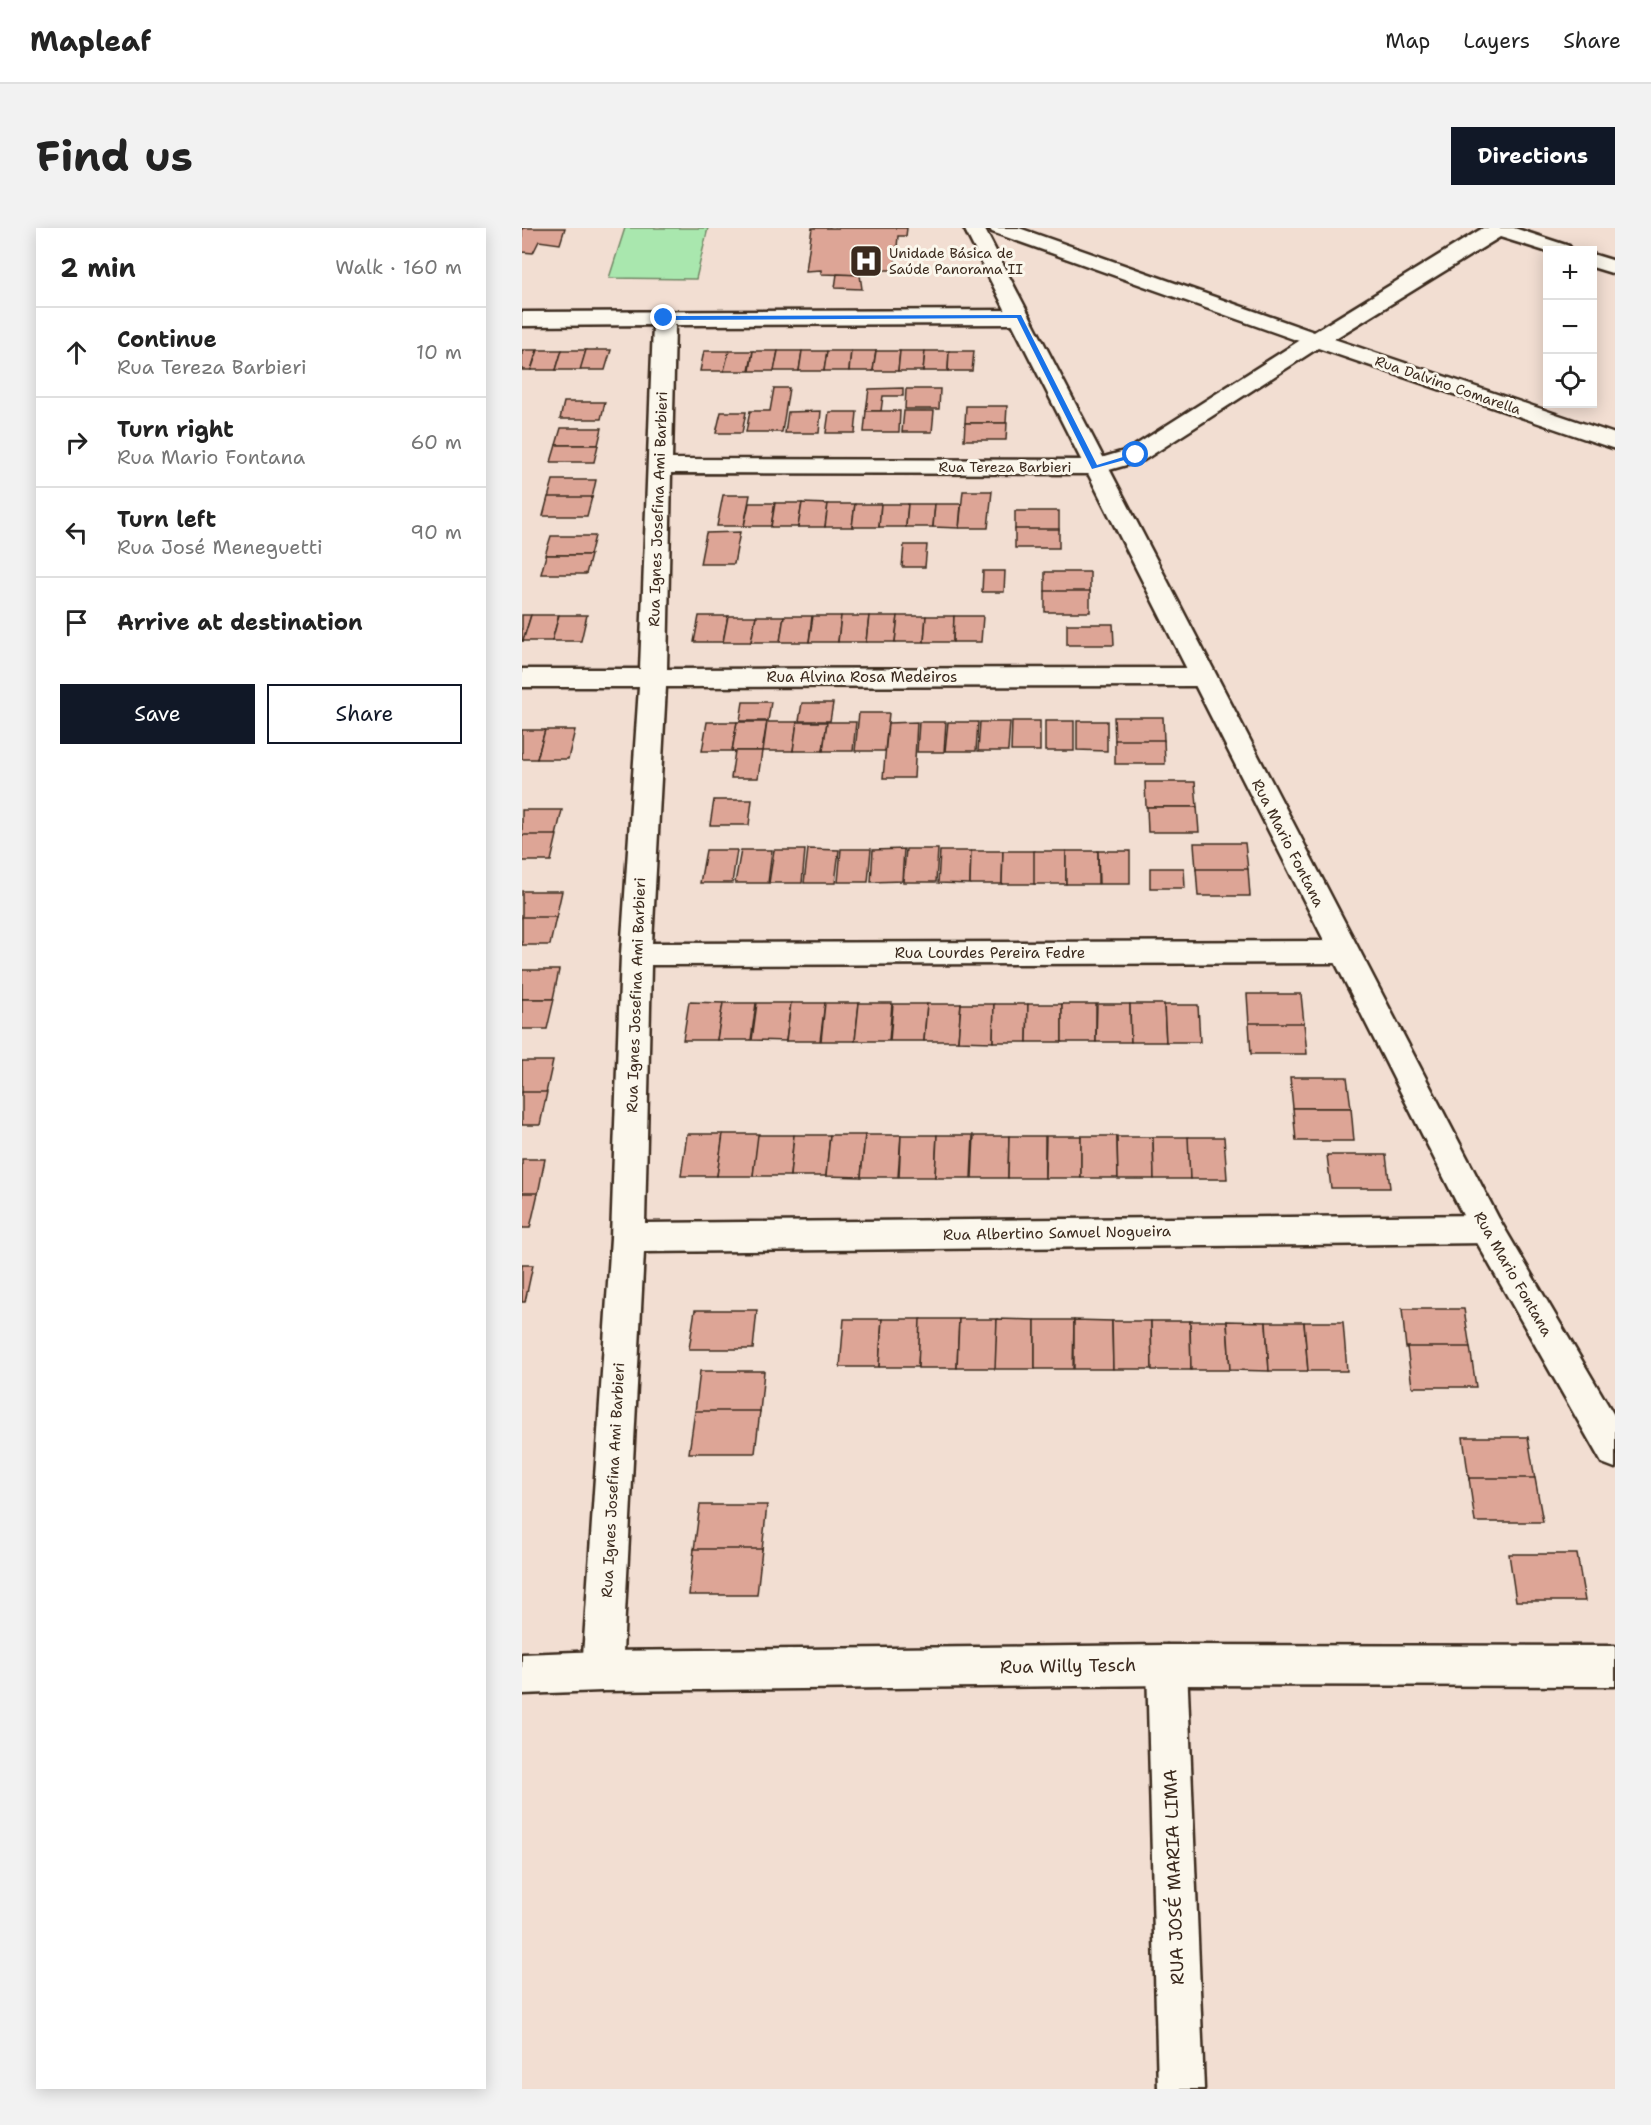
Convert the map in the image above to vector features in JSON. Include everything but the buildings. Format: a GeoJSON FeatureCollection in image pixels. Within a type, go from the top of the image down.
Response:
{"type":"FeatureCollection","features":[{"type":"Feature","properties":{"kind":"street","name":"Rua Mario Fontana"},"geometry":{"type":"LineString","coordinates":[[974,228],[1487,1229],[1615,1451]]}},
{"type":"Feature","properties":{"kind":"street","name":"Rua Dalvino Comarella"},"geometry":{"type":"LineString","coordinates":[[999,228],[1615,442]]}},
{"type":"Feature","properties":{"kind":"street"},"geometry":{"type":"LineString","coordinates":[[1497,228],[1550,246]]}},
{"type":"Feature","properties":{"kind":"street","name":"Rua Tereza Barbieri"},"geometry":{"type":"LineString","coordinates":[[660,466],[1095,468],[1136,455],[1497,228]]}},
{"type":"Feature","properties":{"kind":"street"},"geometry":{"type":"LineString","coordinates":[[1597,261],[1615,268]]}},
{"type":"Feature","properties":{"kind":"street"},"geometry":{"type":"LineString","coordinates":[[522,319],[1019,316]]}},
{"type":"Feature","properties":{"kind":"street","name":"Rua Ignes Josefina Ami Barbieri"},"geometry":{"type":"LineString","coordinates":[[602,1671],[628,1238],[636,954],[653,676],[664,318]]}},
{"type":"Feature","properties":{"kind":"street","name":"Rua Alvina Rosa Medeiros"},"geometry":{"type":"LineString","coordinates":[[522,678],[1202,676]]}},
{"type":"Feature","properties":{"kind":"street","name":"Rua Lourdes Pereira Fedre"},"geometry":{"type":"LineString","coordinates":[[636,954],[1344,952]]}},
{"type":"Feature","properties":{"kind":"street","name":"Rua Albertino Samuel Nogueira"},"geometry":{"type":"LineString","coordinates":[[628,1238],[1487,1229]]}},
{"type":"Feature","properties":{"kind":"street","name":"Rua Willy Tesch"},"geometry":{"type":"LineString","coordinates":[[522,1674],[602,1671],[1167,1665],[1615,1666]]}},
{"type":"Feature","properties":{"kind":"street","name":"RUA JOSÉ MARIA LIMA"},"geometry":{"type":"LineString","coordinates":[[1167,1665],[1181,2089]]}},
{"type":"Feature","properties":{"kind":"green space"},"geometry":{"type":"Polygon","coordinates":[[[625,228],[708,228],[696,279],[609,278],[625,228]]]}},
{"type":"Feature","properties":{"kind":"place","name":"Unidade Básica de Saúde Panorama II"},"geometry":{"type":"Point","coordinates":[866,261]}},
{"type":"Feature","properties":{"kind":"route"},"geometry":{"type":"LineString","coordinates":[[664,318],[1019,316],[1095,468],[1136,455]]}}]}
